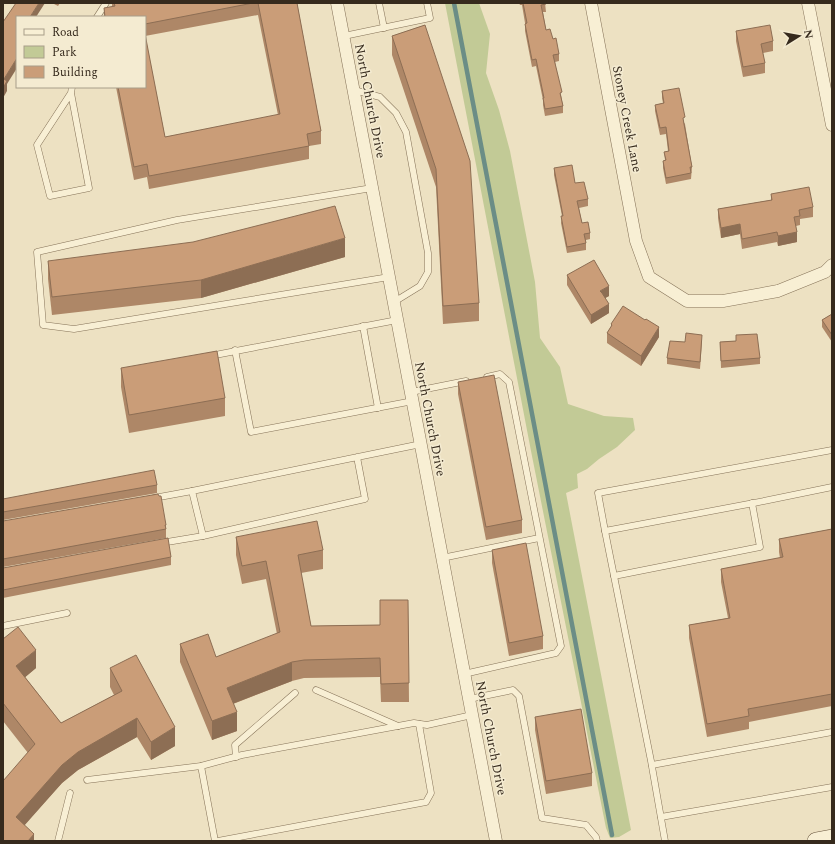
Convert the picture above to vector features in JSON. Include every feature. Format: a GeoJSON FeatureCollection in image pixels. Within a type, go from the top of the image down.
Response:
{"type":"FeatureCollection","features":[{"type":"Feature","properties":{"kind":"street","name":"North Church Drive"},"geometry":{"type":"LineString","coordinates":[[337,3],[496,841]]}},
{"type":"Feature","properties":{"kind":"street","name":"Stoney Creek Lane"},"geometry":{"type":"LineString","coordinates":[[591,3],[636,241],[649,277],[687,302],[722,301],[778,291],[825,272],[832,265]]}},
{"type":"Feature","properties":{"kind":"street"},"geometry":{"type":"LineString","coordinates":[[808,3],[832,125]]}},
{"type":"Feature","properties":{"kind":"street"},"geometry":{"type":"LineString","coordinates":[[816,841],[832,838]]}},
{"type":"Feature","properties":{"kind":"lane"},"geometry":{"type":"LineString","coordinates":[[98,16],[106,3]]}},
{"type":"Feature","properties":{"kind":"lane"},"geometry":{"type":"LineString","coordinates":[[379,3],[384,28]]}},
{"type":"Feature","properties":{"kind":"lane"},"geometry":{"type":"LineString","coordinates":[[344,36],[430,18],[427,3]]}},
{"type":"Feature","properties":{"kind":"lane"},"geometry":{"type":"LineString","coordinates":[[71,90],[89,188],[50,196],[37,145],[71,90]]}},
{"type":"Feature","properties":{"kind":"lane"},"geometry":{"type":"LineString","coordinates":[[354,90],[380,97],[396,113],[406,132],[428,253],[428,272],[420,286],[394,302]]}},
{"type":"Feature","properties":{"kind":"lane"},"geometry":{"type":"LineString","coordinates":[[372,188],[178,220],[37,252],[43,325],[74,329],[389,277]]}},
{"type":"Feature","properties":{"kind":"lane"},"geometry":{"type":"LineString","coordinates":[[207,356],[397,320]]}},
{"type":"Feature","properties":{"kind":"lane"},"geometry":{"type":"LineString","coordinates":[[363,326],[378,408]]}},
{"type":"Feature","properties":{"kind":"lane"},"geometry":{"type":"LineString","coordinates":[[235,350],[251,432],[378,408],[412,396],[469,380]]}},
{"type":"Feature","properties":{"kind":"lane"},"geometry":{"type":"LineString","coordinates":[[464,674],[556,653],[561,646],[509,382],[500,374],[484,377]]}},
{"type":"Feature","properties":{"kind":"lane"},"geometry":{"type":"LineString","coordinates":[[146,499],[421,444]]}},
{"type":"Feature","properties":{"kind":"lane"},"geometry":{"type":"LineString","coordinates":[[665,841],[652,765],[598,494],[832,450]]}},
{"type":"Feature","properties":{"kind":"lane"},"geometry":{"type":"LineString","coordinates":[[152,544],[203,536],[365,499],[357,457]]}},
{"type":"Feature","properties":{"kind":"lane"},"geometry":{"type":"LineString","coordinates":[[605,531],[832,487]]}},
{"type":"Feature","properties":{"kind":"lane"},"geometry":{"type":"LineString","coordinates":[[192,491],[203,536]]}},
{"type":"Feature","properties":{"kind":"lane"},"geometry":{"type":"LineString","coordinates":[[614,576],[760,548],[752,503]]}},
{"type":"Feature","properties":{"kind":"lane"},"geometry":{"type":"LineString","coordinates":[[442,558],[539,538]]}},
{"type":"Feature","properties":{"kind":"lane"},"geometry":{"type":"LineString","coordinates":[[3,626],[67,613]]}},
{"type":"Feature","properties":{"kind":"lane"},"geometry":{"type":"LineString","coordinates":[[316,690],[398,726]]}},
{"type":"Feature","properties":{"kind":"lane"},"geometry":{"type":"LineString","coordinates":[[469,699],[513,690],[520,696],[542,818],[586,825],[596,837],[597,841]]}},
{"type":"Feature","properties":{"kind":"lane"},"geometry":{"type":"LineString","coordinates":[[236,757],[235,745],[295,693]]}},
{"type":"Feature","properties":{"kind":"lane"},"geometry":{"type":"LineString","coordinates":[[87,780],[201,766],[236,757],[398,726],[414,723],[427,725],[472,715]]}},
{"type":"Feature","properties":{"kind":"lane"},"geometry":{"type":"LineString","coordinates":[[218,841],[426,802],[431,793],[419,724]]}},
{"type":"Feature","properties":{"kind":"lane"},"geometry":{"type":"LineString","coordinates":[[652,765],[832,732]]}},
{"type":"Feature","properties":{"kind":"lane"},"geometry":{"type":"LineString","coordinates":[[201,766],[215,841]]}},
{"type":"Feature","properties":{"kind":"lane"},"geometry":{"type":"LineString","coordinates":[[661,817],[832,787]]}},
{"type":"Feature","properties":{"kind":"lane"},"geometry":{"type":"LineString","coordinates":[[58,841],[70,793]]}},
{"type":"Feature","properties":{"kind":"green space"},"geometry":{"type":"Polygon","coordinates":[[[445,3],[479,3],[490,34],[486,73],[499,110],[510,151],[535,282],[540,338],[560,367],[568,404],[604,416],[633,418],[635,430],[617,447],[587,469],[577,474],[578,488],[566,493],[631,830],[619,837],[610,838],[606,828],[531,451],[445,3]]]}},
{"type":"Feature","properties":{"kind":"building"},"geometry":{"type":"Polygon","coordinates":[[[16,3],[39,3],[31,16],[16,16],[16,60],[4,79],[7,81],[3,88],[3,22],[16,3]]]}},
{"type":"Feature","properties":{"kind":"building"},"geometry":{"type":"Polygon","coordinates":[[[114,3],[253,3],[146,24],[146,16],[105,16],[104,8],[115,6],[114,3]]]}},
{"type":"Feature","properties":{"kind":"building"},"geometry":{"type":"Polygon","coordinates":[[[258,3],[297,3],[321,131],[307,134],[309,146],[149,176],[147,164],[134,167],[118,88],[146,88],[146,39],[165,137],[280,114],[258,3]]]}},
{"type":"Feature","properties":{"kind":"building"},"geometry":{"type":"Polygon","coordinates":[[[523,3],[546,4],[541,5],[546,30],[550,29],[553,39],[556,38],[559,54],[553,55],[562,92],[560,93],[563,106],[545,109],[536,59],[532,60],[525,24],[527,23],[523,3]]]}},
{"type":"Feature","properties":{"kind":"building"},"geometry":{"type":"Polygon","coordinates":[[[425,25],[470,161],[479,303],[443,306],[436,169],[392,36],[425,25]]]}},
{"type":"Feature","properties":{"kind":"building"},"geometry":{"type":"Polygon","coordinates":[[[770,25],[773,41],[761,44],[765,63],[743,67],[736,31],[770,25]]]}},
{"type":"Feature","properties":{"kind":"building"},"geometry":{"type":"Polygon","coordinates":[[[679,88],[685,117],[683,118],[692,167],[690,167],[691,173],[666,178],[663,161],[666,160],[664,152],[669,151],[666,127],[660,128],[655,105],[664,103],[662,91],[679,88]]]}},
{"type":"Feature","properties":{"kind":"building"},"geometry":{"type":"Polygon","coordinates":[[[572,165],[575,183],[584,182],[588,199],[577,201],[582,223],[588,222],[590,233],[584,234],[586,243],[567,247],[554,168],[572,165]]]}},
{"type":"Feature","properties":{"kind":"building"},"geometry":{"type":"Polygon","coordinates":[[[809,187],[813,207],[799,210],[800,216],[794,217],[797,232],[778,236],[777,232],[742,239],[740,224],[721,228],[718,209],[772,200],[771,194],[809,187]]]}},
{"type":"Feature","properties":{"kind":"building"},"geometry":{"type":"Polygon","coordinates":[[[335,206],[345,238],[201,280],[52,297],[48,261],[193,242],[335,206]]]}},
{"type":"Feature","properties":{"kind":"building"},"geometry":{"type":"Polygon","coordinates":[[[594,260],[609,286],[600,291],[609,304],[591,315],[567,275],[594,260]]]}},
{"type":"Feature","properties":{"kind":"building"},"geometry":{"type":"Polygon","coordinates":[[[623,306],[659,327],[641,356],[607,333],[623,306]]]}},
{"type":"Feature","properties":{"kind":"building"},"geometry":{"type":"Polygon","coordinates":[[[832,314],[832,335],[822,320],[832,314]]]}},
{"type":"Feature","properties":{"kind":"building"},"geometry":{"type":"Polygon","coordinates":[[[686,333],[702,335],[700,362],[667,358],[670,341],[685,342],[686,333]]]}},
{"type":"Feature","properties":{"kind":"building"},"geometry":{"type":"Polygon","coordinates":[[[757,334],[760,358],[721,361],[720,342],[736,341],[736,335],[757,334]]]}},
{"type":"Feature","properties":{"kind":"building"},"geometry":{"type":"Polygon","coordinates":[[[217,351],[225,398],[129,415],[121,368],[217,351]]]}},
{"type":"Feature","properties":{"kind":"building"},"geometry":{"type":"Polygon","coordinates":[[[494,375],[522,520],[486,527],[458,382],[494,375]]]}},
{"type":"Feature","properties":{"kind":"building"},"geometry":{"type":"Polygon","coordinates":[[[154,470],[157,485],[3,512],[3,499],[154,470]]]}},
{"type":"Feature","properties":{"kind":"building"},"geometry":{"type":"Polygon","coordinates":[[[158,494],[161,496],[166,529],[3,559],[3,521],[158,494]]]}},
{"type":"Feature","properties":{"kind":"building"},"geometry":{"type":"Polygon","coordinates":[[[317,521],[323,550],[298,555],[311,626],[380,625],[380,600],[408,600],[409,683],[381,684],[380,658],[304,660],[292,662],[227,688],[237,712],[212,721],[180,644],[208,634],[216,657],[280,632],[266,561],[242,566],[236,537],[317,521]]]}},
{"type":"Feature","properties":{"kind":"building"},"geometry":{"type":"Polygon","coordinates":[[[832,529],[832,694],[748,709],[749,716],[707,724],[689,625],[730,618],[721,569],[783,557],[779,539],[832,529]]]}},
{"type":"Feature","properties":{"kind":"building"},"geometry":{"type":"Polygon","coordinates":[[[168,538],[171,557],[3,590],[3,568],[168,538]]]}},
{"type":"Feature","properties":{"kind":"building"},"geometry":{"type":"Polygon","coordinates":[[[526,543],[543,636],[509,643],[492,550],[526,543]]]}},
{"type":"Feature","properties":{"kind":"building"},"geometry":{"type":"Polygon","coordinates":[[[18,627],[36,650],[16,666],[61,723],[122,691],[110,668],[136,655],[175,727],[151,742],[137,718],[78,752],[62,765],[16,817],[34,834],[28,841],[3,841],[3,781],[35,744],[3,703],[3,639],[18,627]]]}},
{"type":"Feature","properties":{"kind":"building"},"geometry":{"type":"Polygon","coordinates":[[[581,709],[592,773],[546,781],[535,717],[581,709]]]}},
{"type":"Feature","properties":{"kind":"waterway"},"geometry":{"type":"LineString","coordinates":[[454,3],[612,835]]}}]}
